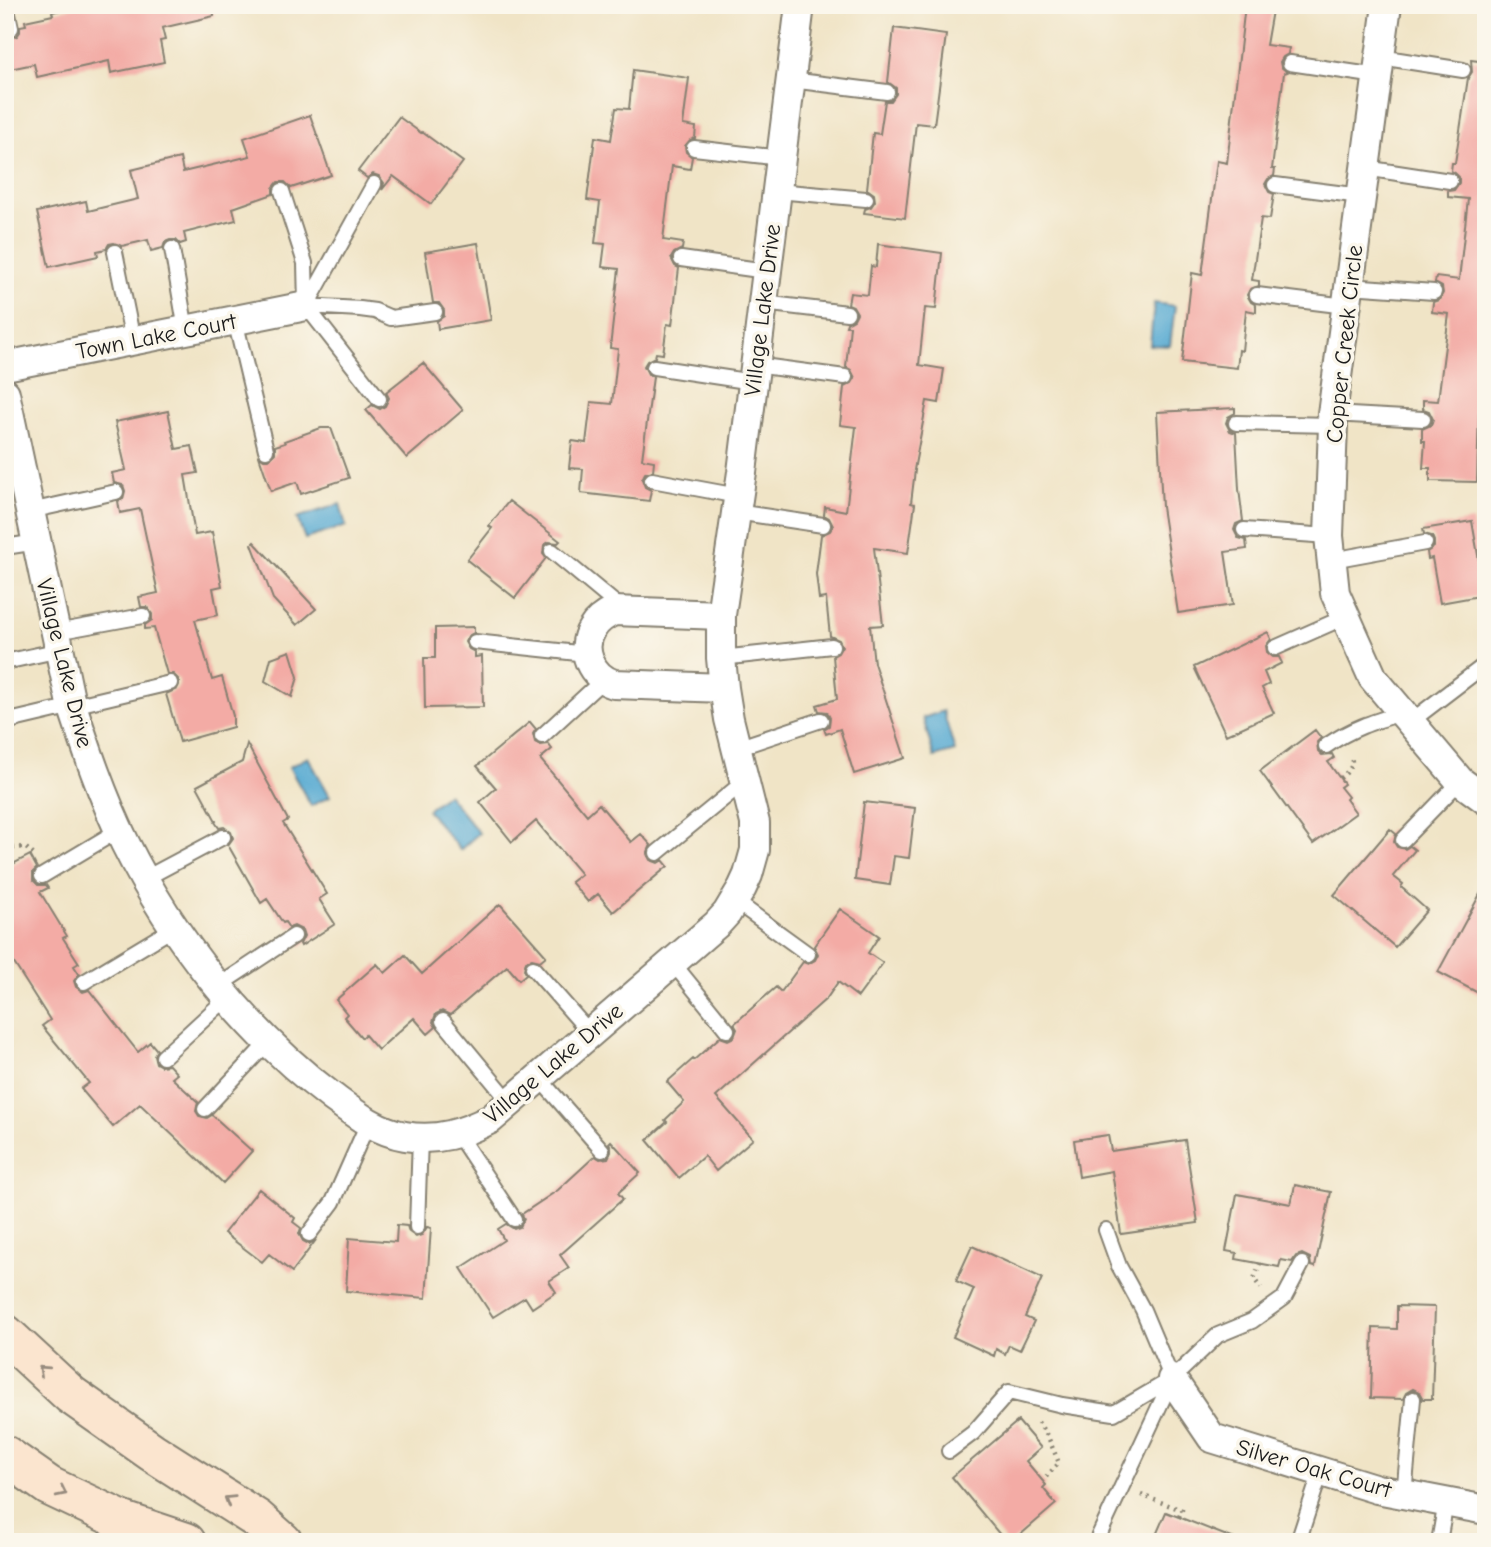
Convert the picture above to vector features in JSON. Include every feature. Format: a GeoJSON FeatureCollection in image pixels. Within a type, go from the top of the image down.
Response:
{"type":"FeatureCollection","features":[{"type":"Feature","properties":{"kind":"street","name":"Village Lake Drive"},"geometry":{"type":"LineString","coordinates":[[5,393],[9,434],[30,511],[72,705],[89,758],[118,830],[174,928],[223,992],[269,1041],[321,1088],[368,1122],[393,1133],[420,1138],[469,1130],[491,1119],[718,924],[735,901],[748,875],[755,850],[755,823],[724,688],[721,615],[800,5]]}},
{"type":"Feature","properties":{"kind":"street","name":"Copper Creek Circle"},"geometry":{"type":"LineString","coordinates":[[1387,5],[1333,419],[1330,548],[1335,593],[1373,678],[1460,781],[1486,800]]}},
{"type":"Feature","properties":{"kind":"street","name":"Town Lake Court"},"geometry":{"type":"LineString","coordinates":[[5,366],[306,306]]}},
{"type":"Feature","properties":{"kind":"street"},"geometry":{"type":"LineString","coordinates":[[721,615],[614,611],[598,622],[588,636],[587,654],[594,670],[604,680],[614,684],[724,688]]}},
{"type":"Feature","properties":{"kind":"street"},"geometry":{"type":"LineString","coordinates":[[5,1334],[71,1395],[152,1452],[257,1519],[283,1542]]}},
{"type":"Feature","properties":{"kind":"street","name":"Silver Oak Court"},"geometry":{"type":"LineString","coordinates":[[1172,1379],[1212,1438],[1377,1489],[1486,1510]]}},
{"type":"Feature","properties":{"kind":"street"},"geometry":{"type":"LineString","coordinates":[[8,1463],[123,1521],[186,1542]]}},
{"type":"Feature","properties":{"kind":"lane"},"geometry":{"type":"LineString","coordinates":[[6,5],[11,28]]}},
{"type":"Feature","properties":{"kind":"lane"},"geometry":{"type":"LineString","coordinates":[[1290,63],[1463,70]]}},
{"type":"Feature","properties":{"kind":"lane"},"geometry":{"type":"LineString","coordinates":[[791,79],[887,92]]}},
{"type":"Feature","properties":{"kind":"lane"},"geometry":{"type":"LineString","coordinates":[[694,148],[781,158]]}},
{"type":"Feature","properties":{"kind":"lane"},"geometry":{"type":"LineString","coordinates":[[1365,168],[1450,181]]}},
{"type":"Feature","properties":{"kind":"lane"},"geometry":{"type":"LineString","coordinates":[[306,306],[374,184]]}},
{"type":"Feature","properties":{"kind":"lane"},"geometry":{"type":"LineString","coordinates":[[1275,185],[1361,196]]}},
{"type":"Feature","properties":{"kind":"lane"},"geometry":{"type":"LineString","coordinates":[[282,191],[305,263],[306,306],[379,399]]}},
{"type":"Feature","properties":{"kind":"lane"},"geometry":{"type":"LineString","coordinates":[[777,191],[866,200]]}},
{"type":"Feature","properties":{"kind":"lane"},"geometry":{"type":"LineString","coordinates":[[172,249],[186,330]]}},
{"type":"Feature","properties":{"kind":"lane"},"geometry":{"type":"LineString","coordinates":[[114,252],[133,341]]}},
{"type":"Feature","properties":{"kind":"lane"},"geometry":{"type":"LineString","coordinates":[[681,259],[766,271]]}},
{"type":"Feature","properties":{"kind":"lane"},"geometry":{"type":"LineString","coordinates":[[1257,295],[1348,296],[1434,292]]}},
{"type":"Feature","properties":{"kind":"lane"},"geometry":{"type":"LineString","coordinates":[[763,303],[847,313]]}},
{"type":"Feature","properties":{"kind":"lane"},"geometry":{"type":"LineString","coordinates":[[306,306],[360,309],[391,318],[435,312]]}},
{"type":"Feature","properties":{"kind":"lane"},"geometry":{"type":"LineString","coordinates":[[235,320],[266,450]]}},
{"type":"Feature","properties":{"kind":"lane"},"geometry":{"type":"LineString","coordinates":[[654,368],[845,377]]}},
{"type":"Feature","properties":{"kind":"lane"},"geometry":{"type":"LineString","coordinates":[[1236,423],[1423,419]]}},
{"type":"Feature","properties":{"kind":"lane"},"geometry":{"type":"LineString","coordinates":[[652,480],[823,524]]}},
{"type":"Feature","properties":{"kind":"lane"},"geometry":{"type":"LineString","coordinates":[[30,511],[116,492]]}},
{"type":"Feature","properties":{"kind":"lane"},"geometry":{"type":"LineString","coordinates":[[1244,530],[1330,548],[1425,543]]}},
{"type":"Feature","properties":{"kind":"lane"},"geometry":{"type":"LineString","coordinates":[[5,548],[37,542]]}},
{"type":"Feature","properties":{"kind":"lane"},"geometry":{"type":"LineString","coordinates":[[552,551],[625,611]]}},
{"type":"Feature","properties":{"kind":"lane"},"geometry":{"type":"LineString","coordinates":[[5,662],[58,641],[143,616]]}},
{"type":"Feature","properties":{"kind":"lane"},"geometry":{"type":"LineString","coordinates":[[1275,648],[1345,617]]}},
{"type":"Feature","properties":{"kind":"lane"},"geometry":{"type":"LineString","coordinates":[[475,642],[587,654]]}},
{"type":"Feature","properties":{"kind":"lane"},"geometry":{"type":"LineString","coordinates":[[721,658],[832,646]]}},
{"type":"Feature","properties":{"kind":"lane"},"geometry":{"type":"LineString","coordinates":[[1326,746],[1364,724],[1406,717],[1486,664]]}},
{"type":"Feature","properties":{"kind":"lane"},"geometry":{"type":"LineString","coordinates":[[542,736],[604,680]]}},
{"type":"Feature","properties":{"kind":"lane"},"geometry":{"type":"LineString","coordinates":[[5,722],[170,683]]}},
{"type":"Feature","properties":{"kind":"lane"},"geometry":{"type":"LineString","coordinates":[[737,748],[821,720]]}},
{"type":"Feature","properties":{"kind":"lane"},"geometry":{"type":"LineString","coordinates":[[657,853],[745,781]]}},
{"type":"Feature","properties":{"kind":"lane"},"geometry":{"type":"LineString","coordinates":[[1403,840],[1460,781]]}},
{"type":"Feature","properties":{"kind":"lane"},"geometry":{"type":"LineString","coordinates":[[42,876],[118,830]]}},
{"type":"Feature","properties":{"kind":"lane"},"geometry":{"type":"LineString","coordinates":[[144,879],[223,837]]}},
{"type":"Feature","properties":{"kind":"lane"},"geometry":{"type":"LineString","coordinates":[[735,901],[808,954]]}},
{"type":"Feature","properties":{"kind":"lane"},"geometry":{"type":"LineString","coordinates":[[84,982],[174,928]]}},
{"type":"Feature","properties":{"kind":"lane"},"geometry":{"type":"LineString","coordinates":[[163,1057],[223,992],[294,936]]}},
{"type":"Feature","properties":{"kind":"lane"},"geometry":{"type":"LineString","coordinates":[[672,962],[727,1030]]}},
{"type":"Feature","properties":{"kind":"lane"},"geometry":{"type":"LineString","coordinates":[[533,968],[590,1033]]}},
{"type":"Feature","properties":{"kind":"lane"},"geometry":{"type":"LineString","coordinates":[[443,1021],[510,1102]]}},
{"type":"Feature","properties":{"kind":"lane"},"geometry":{"type":"LineString","coordinates":[[205,1109],[269,1041]]}},
{"type":"Feature","properties":{"kind":"lane"},"geometry":{"type":"LineString","coordinates":[[539,1078],[602,1150]]}},
{"type":"Feature","properties":{"kind":"lane"},"geometry":{"type":"LineString","coordinates":[[309,1234],[332,1202],[368,1122]]}},
{"type":"Feature","properties":{"kind":"lane"},"geometry":{"type":"LineString","coordinates":[[457,1133],[514,1219]]}},
{"type":"Feature","properties":{"kind":"lane"},"geometry":{"type":"LineString","coordinates":[[417,1227],[420,1138]]}},
{"type":"Feature","properties":{"kind":"lane"},"geometry":{"type":"LineString","coordinates":[[1096,1542],[1172,1379],[1143,1310],[1119,1266],[1106,1230]]}},
{"type":"Feature","properties":{"kind":"lane"},"geometry":{"type":"LineString","coordinates":[[949,1451],[973,1433],[1009,1392],[1062,1405],[1114,1413],[1172,1379],[1218,1335],[1252,1321],[1284,1298],[1302,1264]]}},
{"type":"Feature","properties":{"kind":"lane"},"geometry":{"type":"LineString","coordinates":[[1404,1494],[1413,1399]]}},
{"type":"Feature","properties":{"kind":"lane"},"geometry":{"type":"LineString","coordinates":[[1298,1542],[1321,1471]]}},
{"type":"Feature","properties":{"kind":"lane"},"geometry":{"type":"LineString","coordinates":[[1439,1542],[1446,1502]]}},
{"type":"Feature","properties":{"kind":"path"},"geometry":{"type":"LineString","coordinates":[[1021,1395],[1048,1437],[1059,1463],[1042,1481]]}},
{"type":"Feature","properties":{"kind":"path"},"geometry":{"type":"LineString","coordinates":[[1121,1488],[1182,1510],[1179,1517]]}},
{"type":"Feature","properties":{"kind":"water"},"geometry":{"type":"Polygon","coordinates":[[[1154,303],[1175,306],[1170,346],[1150,345],[1154,303]]]}},
{"type":"Feature","properties":{"kind":"water"},"geometry":{"type":"Polygon","coordinates":[[[340,504],[346,526],[305,539],[297,518],[340,504]]]}},
{"type":"Feature","properties":{"kind":"water"},"geometry":{"type":"Polygon","coordinates":[[[943,711],[955,751],[934,757],[923,718],[943,711]]]}},
{"type":"Feature","properties":{"kind":"water"},"geometry":{"type":"Polygon","coordinates":[[[308,757],[330,796],[311,806],[289,767],[308,757]]]}},
{"type":"Feature","properties":{"kind":"water"},"geometry":{"type":"Polygon","coordinates":[[[447,794],[479,833],[460,850],[427,810],[447,794]]]}},
{"type":"Feature","properties":{"kind":"building"},"geometry":{"type":"Polygon","coordinates":[[[83,5],[213,5],[214,16],[162,28],[165,40],[160,41],[164,62],[111,73],[109,61],[37,77],[34,64],[5,70],[5,35],[17,36],[20,26],[26,25],[25,21],[83,5]]]}},
{"type":"Feature","properties":{"kind":"building"},"geometry":{"type":"Polygon","coordinates":[[[1245,5],[1273,5],[1266,45],[1289,48],[1288,54],[1280,62],[1287,72],[1284,73],[1272,169],[1275,169],[1274,176],[1265,184],[1269,192],[1274,194],[1270,219],[1261,218],[1252,280],[1259,281],[1259,286],[1250,289],[1247,295],[1256,305],[1256,312],[1246,310],[1242,351],[1239,350],[1237,368],[1182,362],[1192,273],[1202,275],[1217,161],[1227,163],[1245,5]]]}},
{"type":"Feature","properties":{"kind":"building"},"geometry":{"type":"Polygon","coordinates":[[[894,28],[946,35],[934,125],[916,123],[905,218],[864,213],[875,201],[874,194],[867,189],[873,133],[880,134],[885,101],[891,101],[896,94],[896,88],[888,82],[894,28]]]}},
{"type":"Feature","properties":{"kind":"building"},"geometry":{"type":"Polygon","coordinates":[[[1471,60],[1486,62],[1486,375],[1480,374],[1477,482],[1430,481],[1430,468],[1423,468],[1425,441],[1422,441],[1422,429],[1431,425],[1433,419],[1429,411],[1423,409],[1423,400],[1438,401],[1449,314],[1432,312],[1433,302],[1439,300],[1443,293],[1442,287],[1435,283],[1436,277],[1459,280],[1468,199],[1448,197],[1448,191],[1454,190],[1459,183],[1459,177],[1451,171],[1452,163],[1455,163],[1468,78],[1472,72],[1471,60]]]}},
{"type":"Feature","properties":{"kind":"building"},"geometry":{"type":"Polygon","coordinates":[[[633,70],[689,78],[683,125],[696,127],[695,138],[685,146],[686,152],[692,157],[690,169],[672,166],[663,240],[683,243],[682,249],[671,258],[679,268],[672,325],[667,324],[663,354],[656,353],[644,366],[653,377],[642,459],[654,461],[653,471],[645,473],[642,479],[645,487],[651,490],[649,501],[581,493],[583,469],[569,468],[572,441],[586,443],[591,402],[612,404],[618,349],[610,348],[619,269],[602,267],[605,244],[595,243],[600,202],[587,200],[595,137],[611,140],[616,108],[629,109],[633,70]]]}},
{"type":"Feature","properties":{"kind":"building"},"geometry":{"type":"Polygon","coordinates":[[[310,115],[331,175],[291,188],[285,182],[278,182],[273,188],[273,194],[233,208],[236,220],[184,233],[186,242],[180,244],[176,240],[170,240],[165,242],[163,248],[151,251],[148,240],[122,246],[114,243],[97,251],[98,256],[49,267],[37,212],[86,201],[88,211],[138,199],[131,170],[180,158],[183,172],[250,156],[244,138],[310,115]]]}},
{"type":"Feature","properties":{"kind":"building"},"geometry":{"type":"Polygon","coordinates":[[[399,117],[463,162],[431,204],[393,176],[382,190],[384,183],[379,176],[373,174],[367,178],[358,171],[399,117]]]}},
{"type":"Feature","properties":{"kind":"building"},"geometry":{"type":"Polygon","coordinates":[[[478,243],[491,320],[438,329],[437,321],[444,316],[444,310],[439,303],[433,303],[425,252],[478,243]]]}},
{"type":"Feature","properties":{"kind":"building"},"geometry":{"type":"Polygon","coordinates":[[[878,244],[942,253],[936,309],[925,308],[919,365],[944,369],[939,403],[927,401],[914,470],[911,503],[915,504],[908,553],[874,548],[883,625],[870,626],[874,663],[905,758],[854,774],[840,729],[826,734],[824,729],[829,726],[830,718],[827,712],[819,711],[817,705],[837,699],[833,656],[842,646],[839,640],[830,636],[826,598],[819,599],[816,574],[821,535],[830,531],[833,526],[824,515],[825,507],[846,511],[856,427],[840,425],[844,387],[855,378],[846,367],[850,326],[846,326],[857,313],[853,306],[848,304],[850,293],[868,295],[871,266],[876,267],[878,244]]]}},
{"type":"Feature","properties":{"kind":"building"},"geometry":{"type":"Polygon","coordinates":[[[423,363],[463,410],[407,458],[366,410],[372,405],[380,409],[385,406],[389,398],[386,392],[423,363]]]}},
{"type":"Feature","properties":{"kind":"building"},"geometry":{"type":"Polygon","coordinates":[[[1235,408],[1235,413],[1228,417],[1226,423],[1230,431],[1236,433],[1243,521],[1236,524],[1234,530],[1238,538],[1246,540],[1247,549],[1225,552],[1233,605],[1178,613],[1162,507],[1157,412],[1235,408]]]}},
{"type":"Feature","properties":{"kind":"building"},"geometry":{"type":"Polygon","coordinates":[[[168,411],[176,449],[192,446],[198,473],[185,475],[195,535],[212,532],[222,586],[213,588],[218,615],[195,620],[212,680],[222,677],[233,716],[233,727],[180,742],[166,694],[177,689],[179,680],[173,674],[167,674],[154,628],[145,629],[145,625],[152,620],[152,614],[147,607],[141,607],[139,597],[158,593],[140,509],[120,513],[118,501],[123,499],[125,491],[123,485],[114,483],[112,473],[126,470],[115,422],[168,411]]]}},
{"type":"Feature","properties":{"kind":"building"},"geometry":{"type":"Polygon","coordinates":[[[321,428],[331,428],[349,478],[301,494],[297,482],[271,491],[259,456],[269,459],[275,453],[275,446],[321,428]]]}},
{"type":"Feature","properties":{"kind":"building"},"geometry":{"type":"Polygon","coordinates":[[[509,501],[560,541],[544,545],[543,554],[546,558],[515,598],[467,560],[509,501]]]}},
{"type":"Feature","properties":{"kind":"building"},"geometry":{"type":"Polygon","coordinates":[[[1472,521],[1485,595],[1440,603],[1432,558],[1428,559],[1427,552],[1434,547],[1434,541],[1432,536],[1424,534],[1423,529],[1472,521]]]}},
{"type":"Feature","properties":{"kind":"building"},"geometry":{"type":"Polygon","coordinates":[[[254,542],[316,609],[297,625],[273,599],[252,544],[254,542]]]}},
{"type":"Feature","properties":{"kind":"building"},"geometry":{"type":"Polygon","coordinates":[[[474,627],[474,633],[468,636],[465,642],[469,649],[475,652],[475,657],[482,656],[483,707],[425,708],[424,658],[435,658],[435,628],[474,627]]]}},
{"type":"Feature","properties":{"kind":"building"},"geometry":{"type":"Polygon","coordinates":[[[1268,632],[1271,639],[1266,646],[1267,652],[1273,657],[1279,657],[1282,663],[1264,672],[1269,684],[1262,688],[1274,713],[1226,735],[1194,667],[1268,632]]]}},
{"type":"Feature","properties":{"kind":"building"},"geometry":{"type":"Polygon","coordinates":[[[290,651],[298,677],[292,697],[265,681],[271,658],[290,651]]]}},
{"type":"Feature","properties":{"kind":"building"},"geometry":{"type":"Polygon","coordinates":[[[530,722],[536,729],[533,734],[535,742],[540,745],[548,744],[552,749],[540,759],[587,815],[599,804],[631,842],[641,834],[651,845],[647,854],[650,860],[658,863],[663,860],[668,866],[613,912],[598,894],[588,902],[571,882],[581,874],[536,821],[512,842],[480,802],[496,788],[477,766],[530,722]]]}},
{"type":"Feature","properties":{"kind":"building"},"geometry":{"type":"Polygon","coordinates":[[[1315,730],[1321,738],[1317,742],[1318,751],[1322,755],[1332,754],[1334,758],[1328,762],[1344,784],[1340,787],[1356,813],[1313,844],[1260,771],[1315,730]]]}},
{"type":"Feature","properties":{"kind":"building"},"geometry":{"type":"Polygon","coordinates":[[[247,744],[288,820],[283,823],[327,894],[319,899],[335,924],[301,946],[304,936],[302,930],[294,926],[289,928],[283,923],[267,899],[261,903],[228,845],[233,838],[231,832],[224,827],[219,828],[197,786],[242,762],[247,744]]]}},
{"type":"Feature","properties":{"kind":"building"},"geometry":{"type":"Polygon","coordinates":[[[864,802],[915,808],[909,858],[894,856],[890,885],[855,880],[864,802]]]}},
{"type":"Feature","properties":{"kind":"building"},"geometry":{"type":"Polygon","coordinates":[[[1390,829],[1396,834],[1394,842],[1397,847],[1405,849],[1410,846],[1415,850],[1393,876],[1403,884],[1401,887],[1427,910],[1395,947],[1334,895],[1390,829]]]}},
{"type":"Feature","properties":{"kind":"building"},"geometry":{"type":"Polygon","coordinates":[[[30,855],[37,868],[33,872],[33,880],[48,888],[40,892],[67,936],[63,938],[79,963],[74,966],[79,974],[74,981],[76,987],[83,992],[89,990],[138,1052],[150,1042],[157,1050],[154,1055],[156,1063],[161,1066],[169,1065],[177,1074],[172,1078],[198,1102],[196,1111],[199,1116],[207,1118],[212,1115],[252,1151],[223,1183],[140,1104],[113,1127],[81,1089],[89,1083],[42,1026],[50,1020],[5,949],[5,868],[30,855]]]}},
{"type":"Feature","properties":{"kind":"building"},"geometry":{"type":"Polygon","coordinates":[[[1486,883],[1486,997],[1438,972],[1486,883]]]}},
{"type":"Feature","properties":{"kind":"building"},"geometry":{"type":"Polygon","coordinates":[[[500,904],[546,956],[540,961],[526,961],[526,974],[519,980],[507,966],[450,1015],[442,1011],[436,1014],[433,1022],[436,1027],[428,1034],[414,1018],[378,1050],[365,1035],[362,1038],[344,1017],[347,1014],[336,1000],[377,964],[385,973],[405,955],[422,974],[500,904]]]}},
{"type":"Feature","properties":{"kind":"building"},"geometry":{"type":"Polygon","coordinates":[[[840,909],[879,936],[868,953],[883,963],[858,997],[838,982],[827,998],[716,1097],[753,1139],[716,1171],[704,1156],[679,1178],[647,1140],[684,1102],[667,1082],[720,1037],[728,1040],[734,1037],[737,1029],[734,1024],[776,987],[781,992],[803,962],[808,964],[815,960],[818,954],[814,946],[840,909]]]}},
{"type":"Feature","properties":{"kind":"building"},"geometry":{"type":"Polygon","coordinates":[[[1108,1135],[1111,1151],[1185,1140],[1198,1223],[1121,1234],[1112,1171],[1079,1177],[1074,1140],[1108,1135]]]}},
{"type":"Feature","properties":{"kind":"building"},"geometry":{"type":"Polygon","coordinates":[[[611,1141],[640,1173],[618,1193],[623,1199],[560,1255],[569,1268],[549,1281],[556,1292],[532,1308],[525,1297],[493,1317],[461,1268],[504,1240],[498,1229],[506,1224],[514,1229],[520,1227],[524,1219],[522,1214],[558,1190],[595,1156],[600,1159],[608,1158],[611,1141]]]}},
{"type":"Feature","properties":{"kind":"building"},"geometry":{"type":"Polygon","coordinates":[[[1295,1185],[1331,1192],[1315,1267],[1311,1266],[1310,1258],[1302,1254],[1296,1256],[1292,1262],[1281,1260],[1279,1267],[1236,1259],[1237,1253],[1226,1251],[1237,1194],[1291,1204],[1295,1185]]]}},
{"type":"Feature","properties":{"kind":"building"},"geometry":{"type":"Polygon","coordinates":[[[259,1189],[295,1218],[293,1222],[301,1228],[299,1234],[303,1241],[309,1244],[316,1240],[292,1272],[269,1254],[262,1262],[224,1233],[259,1189]]]}},
{"type":"Feature","properties":{"kind":"building"},"geometry":{"type":"Polygon","coordinates":[[[397,1225],[407,1226],[409,1232],[416,1237],[422,1235],[427,1227],[431,1228],[426,1298],[346,1291],[349,1238],[396,1242],[397,1225]]]}},
{"type":"Feature","properties":{"kind":"building"},"geometry":{"type":"Polygon","coordinates":[[[972,1246],[1042,1278],[1025,1317],[1034,1321],[1020,1350],[1009,1345],[1005,1354],[996,1349],[994,1356],[953,1337],[974,1289],[956,1281],[972,1246]]]}},
{"type":"Feature","properties":{"kind":"building"},"geometry":{"type":"Polygon","coordinates":[[[1397,1306],[1435,1307],[1432,1399],[1423,1399],[1419,1392],[1413,1389],[1406,1393],[1403,1399],[1371,1398],[1373,1328],[1397,1329],[1397,1306]]]}},
{"type":"Feature","properties":{"kind":"building"},"geometry":{"type":"Polygon","coordinates":[[[1018,1421],[1041,1448],[1026,1461],[1046,1485],[1043,1488],[1056,1504],[1012,1542],[1006,1542],[952,1477],[1018,1421]]]}},
{"type":"Feature","properties":{"kind":"building"},"geometry":{"type":"Polygon","coordinates":[[[1166,1512],[1237,1540],[1237,1542],[1153,1542],[1166,1512]]]}}]}
